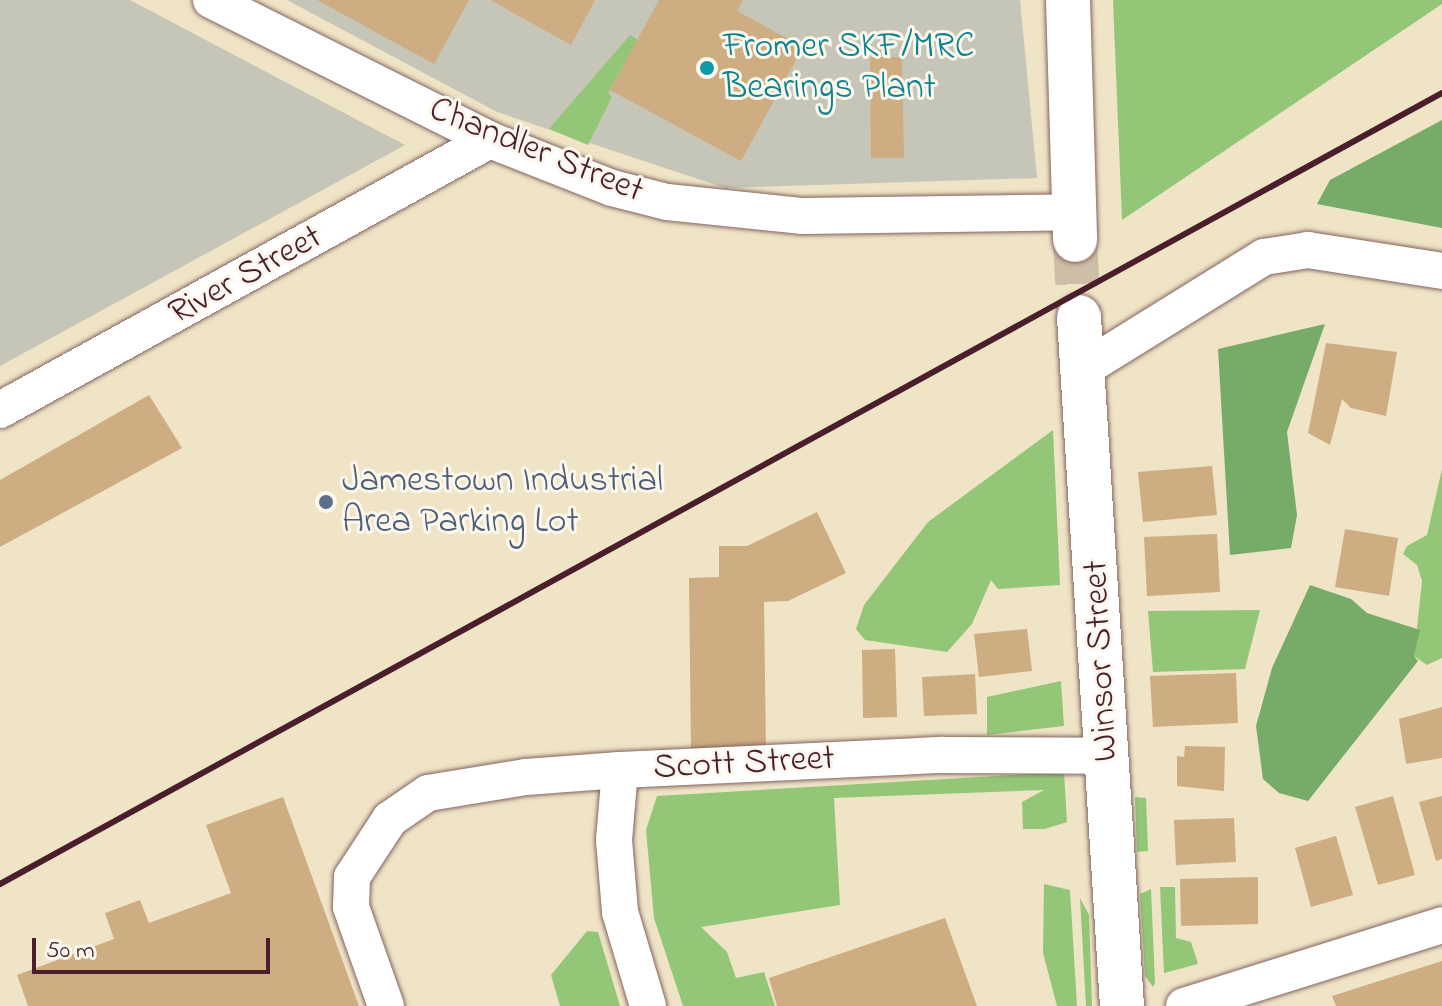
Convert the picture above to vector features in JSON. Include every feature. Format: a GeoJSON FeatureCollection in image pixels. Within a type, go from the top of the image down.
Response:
{"type":"FeatureCollection","features":[{"type":"Feature","properties":{"kind":"street","name":"Chandler Street"},"geometry":{"type":"LineString","coordinates":[[211,0],[490,140],[612,188],[727,210],[803,216],[1076,226]]}},
{"type":"Feature","properties":{"kind":"street"},"geometry":{"type":"LineString","coordinates":[[1068,0],[1076,226]]}},
{"type":"Feature","properties":{"kind":"street","name":"River Street"},"geometry":{"type":"LineString","coordinates":[[0,410],[490,140]]}},
{"type":"Feature","properties":{"kind":"street"},"geometry":{"type":"LineString","coordinates":[[1085,368],[1264,257],[1286,251],[1442,271]]}},
{"type":"Feature","properties":{"kind":"street","name":"Winsor Street"},"geometry":{"type":"LineString","coordinates":[[1079,317],[1085,368],[1122,1006]]}},
{"type":"Feature","properties":{"kind":"street","name":"Scott Street"},"geometry":{"type":"LineString","coordinates":[[386,1006],[351,907],[352,877],[390,819],[428,793],[526,777],[620,770],[943,755],[1108,756]]}},
{"type":"Feature","properties":{"kind":"street"},"geometry":{"type":"LineString","coordinates":[[620,770],[614,840],[620,912],[648,1006]]}},
{"type":"Feature","properties":{"kind":"street"},"geometry":{"type":"LineString","coordinates":[[1184,1006],[1442,925]]}},
{"type":"Feature","properties":{"kind":"shaded area"},"geometry":{"type":"Polygon","coordinates":[[[0,0],[130,0],[405,145],[0,366],[0,0]]]}},
{"type":"Feature","properties":{"kind":"shaded area"},"geometry":{"type":"Polygon","coordinates":[[[287,0],[1020,0],[1037,178],[725,188],[497,112],[287,0]]]}},
{"type":"Feature","properties":{"kind":"green space"},"geometry":{"type":"Polygon","coordinates":[[[1113,0],[1442,0],[1442,4],[1122,220],[1113,0]]]}},
{"type":"Feature","properties":{"kind":"green space"},"geometry":{"type":"Polygon","coordinates":[[[630,35],[638,40],[608,93],[612,97],[588,145],[549,129],[630,35]]]}},
{"type":"Feature","properties":{"kind":"green space"},"geometry":{"type":"Polygon","coordinates":[[[1442,120],[1442,228],[1317,204],[1330,180],[1442,120]]]}},
{"type":"Feature","properties":{"kind":"green space"},"geometry":{"type":"Polygon","coordinates":[[[1325,324],[1287,432],[1297,515],[1291,548],[1230,555],[1218,349],[1325,324]]]}},
{"type":"Feature","properties":{"kind":"green space"},"geometry":{"type":"Polygon","coordinates":[[[1053,430],[1060,585],[998,589],[991,580],[972,624],[947,652],[865,640],[856,629],[864,605],[928,522],[1053,430]]]}},
{"type":"Feature","properties":{"kind":"green space"},"geometry":{"type":"Polygon","coordinates":[[[1442,469],[1442,658],[1427,665],[1414,656],[1422,581],[1417,565],[1403,554],[1407,546],[1427,535],[1442,469]]]}},
{"type":"Feature","properties":{"kind":"green space"},"geometry":{"type":"Polygon","coordinates":[[[1310,585],[1351,599],[1367,613],[1420,630],[1414,656],[1418,661],[1308,801],[1279,793],[1263,779],[1256,726],[1272,668],[1310,585]]]}},
{"type":"Feature","properties":{"kind":"green space"},"geometry":{"type":"Polygon","coordinates":[[[1260,610],[1245,669],[1153,672],[1148,611],[1260,610]]]}},
{"type":"Feature","properties":{"kind":"green space"},"geometry":{"type":"Polygon","coordinates":[[[1061,681],[1064,726],[987,735],[987,697],[1061,681]]]}},
{"type":"Feature","properties":{"kind":"green space"},"geometry":{"type":"Polygon","coordinates":[[[1064,772],[1067,822],[1045,829],[1023,829],[1022,802],[1044,790],[834,798],[840,905],[701,927],[727,952],[736,978],[764,972],[775,1006],[683,1006],[654,918],[646,830],[657,796],[1064,772]]]}},
{"type":"Feature","properties":{"kind":"green space"},"geometry":{"type":"Polygon","coordinates":[[[1135,797],[1146,798],[1148,851],[1137,852],[1135,797]]]}},
{"type":"Feature","properties":{"kind":"green space"},"geometry":{"type":"Polygon","coordinates":[[[1044,884],[1070,890],[1077,1006],[1057,1006],[1043,953],[1044,884]]]}},
{"type":"Feature","properties":{"kind":"green space"},"geometry":{"type":"Polygon","coordinates":[[[1160,887],[1175,887],[1176,938],[1191,942],[1198,964],[1164,973],[1160,887]]]}},
{"type":"Feature","properties":{"kind":"green space"},"geometry":{"type":"Polygon","coordinates":[[[1151,889],[1153,987],[1145,976],[1140,894],[1151,889]]]}},
{"type":"Feature","properties":{"kind":"green space"},"geometry":{"type":"Polygon","coordinates":[[[1080,898],[1089,915],[1092,1006],[1086,1006],[1080,898]]]}},
{"type":"Feature","properties":{"kind":"green space"},"geometry":{"type":"Polygon","coordinates":[[[587,931],[598,932],[620,1006],[560,1006],[551,975],[587,931]]]}},
{"type":"Feature","properties":{"kind":"building"},"geometry":{"type":"Polygon","coordinates":[[[317,0],[469,0],[434,64],[317,0]]]}},
{"type":"Feature","properties":{"kind":"building"},"geometry":{"type":"Polygon","coordinates":[[[490,0],[595,0],[571,45],[490,0]]]}},
{"type":"Feature","properties":{"kind":"building","name":"Fromer SKF/MRC Bearings Plant"},"geometry":{"type":"Polygon","coordinates":[[[659,0],[743,0],[737,11],[803,47],[741,161],[610,90],[659,0]]]}},
{"type":"Feature","properties":{"kind":"building"},"geometry":{"type":"Polygon","coordinates":[[[870,57],[902,57],[904,158],[871,158],[870,57]]]}},
{"type":"Feature","properties":{"kind":"building"},"geometry":{"type":"Polygon","coordinates":[[[1326,343],[1397,352],[1386,416],[1351,408],[1342,399],[1330,445],[1308,433],[1326,343]]]}},
{"type":"Feature","properties":{"kind":"building"},"geometry":{"type":"Polygon","coordinates":[[[149,395],[182,448],[0,547],[0,480],[149,395]]]}},
{"type":"Feature","properties":{"kind":"building"},"geometry":{"type":"Polygon","coordinates":[[[1212,466],[1217,515],[1143,522],[1138,472],[1212,466]]]}},
{"type":"Feature","properties":{"kind":"building"},"geometry":{"type":"Polygon","coordinates":[[[817,512],[846,573],[788,601],[764,602],[766,752],[691,753],[689,578],[719,577],[719,546],[747,546],[817,512]]]}},
{"type":"Feature","properties":{"kind":"building"},"geometry":{"type":"Polygon","coordinates":[[[1345,529],[1398,538],[1389,596],[1335,587],[1345,529]]]}},
{"type":"Feature","properties":{"kind":"building"},"geometry":{"type":"Polygon","coordinates":[[[1217,534],[1220,592],[1147,596],[1144,537],[1217,534]]]}},
{"type":"Feature","properties":{"kind":"building"},"geometry":{"type":"Polygon","coordinates":[[[1027,629],[1032,671],[979,677],[974,634],[1027,629]]]}},
{"type":"Feature","properties":{"kind":"building"},"geometry":{"type":"Polygon","coordinates":[[[895,649],[897,717],[863,718],[862,650],[895,649]]]}},
{"type":"Feature","properties":{"kind":"building"},"geometry":{"type":"Polygon","coordinates":[[[1236,673],[1238,723],[1153,727],[1150,676],[1236,673]]]}},
{"type":"Feature","properties":{"kind":"building"},"geometry":{"type":"Polygon","coordinates":[[[975,674],[977,714],[924,716],[922,677],[975,674]]]}},
{"type":"Feature","properties":{"kind":"building"},"geometry":{"type":"Polygon","coordinates":[[[1442,707],[1442,758],[1406,764],[1399,719],[1442,707]]]}},
{"type":"Feature","properties":{"kind":"building"},"geometry":{"type":"Polygon","coordinates":[[[1185,746],[1225,747],[1224,791],[1177,786],[1177,756],[1184,757],[1185,746]]]}},
{"type":"Feature","properties":{"kind":"building"},"geometry":{"type":"Polygon","coordinates":[[[1393,796],[1415,875],[1378,885],[1355,807],[1393,796]]]}},
{"type":"Feature","properties":{"kind":"building"},"geometry":{"type":"Polygon","coordinates":[[[1442,796],[1442,859],[1436,861],[1419,802],[1442,796]]]}},
{"type":"Feature","properties":{"kind":"building"},"geometry":{"type":"Polygon","coordinates":[[[283,797],[359,1006],[28,1006],[17,975],[114,939],[105,913],[140,900],[149,923],[231,893],[206,825],[283,797]]]}},
{"type":"Feature","properties":{"kind":"building"},"geometry":{"type":"Polygon","coordinates":[[[1234,818],[1236,862],[1176,865],[1174,820],[1234,818]]]}},
{"type":"Feature","properties":{"kind":"building"},"geometry":{"type":"Polygon","coordinates":[[[1336,836],[1353,895],[1311,907],[1295,848],[1336,836]]]}},
{"type":"Feature","properties":{"kind":"building"},"geometry":{"type":"Polygon","coordinates":[[[1258,877],[1258,924],[1181,926],[1180,879],[1258,877]]]}},
{"type":"Feature","properties":{"kind":"building"},"geometry":{"type":"Polygon","coordinates":[[[945,918],[977,1006],[777,1006],[769,978],[945,918]]]}},
{"type":"Feature","properties":{"kind":"building"},"geometry":{"type":"Polygon","coordinates":[[[1442,961],[1442,1006],[1336,1006],[1332,996],[1442,961]]]}},
{"type":"Feature","properties":{"kind":"tunnel"},"geometry":{"type":"LineString","coordinates":[[1075,240],[1079,317]]}},
{"type":"Feature","properties":{"kind":"railway"},"geometry":{"type":"LineString","coordinates":[[0,884],[1442,93]]}},
{"type":"Feature","properties":{"kind":"place","name":"Fromer SKF/MRC Bearings Plant"},"geometry":{"type":"Point","coordinates":[707,68]}},
{"type":"Feature","properties":{"kind":"place","name":"Jamestown Industrial Area Parking Lot"},"geometry":{"type":"Point","coordinates":[326,502]}}]}
